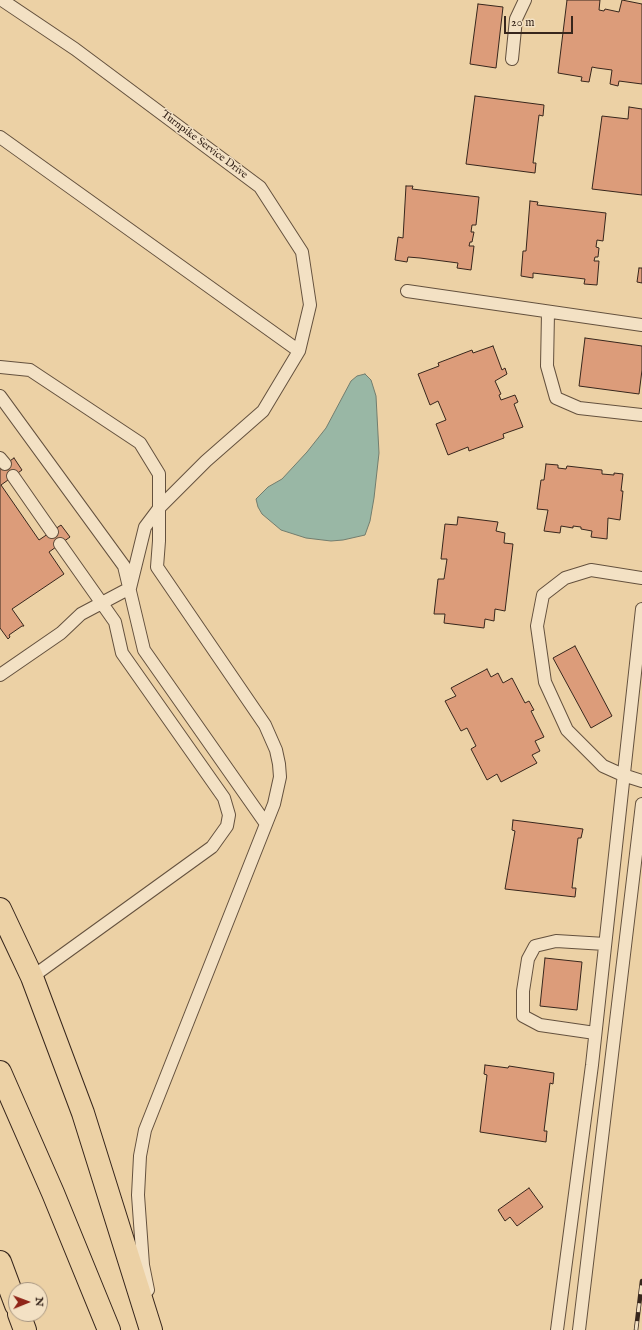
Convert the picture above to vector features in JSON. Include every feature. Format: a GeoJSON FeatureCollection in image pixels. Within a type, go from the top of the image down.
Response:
{"type":"FeatureCollection","features":[{"type":"Feature","properties":{"kind":"highway"},"geometry":{"type":"LineString","coordinates":[[0,909],[32,977],[83,1113],[151,1330]]}},
{"type":"Feature","properties":{"kind":"highway"},"geometry":{"type":"LineString","coordinates":[[0,1072],[47,1179],[109,1330]]}},
{"type":"Feature","properties":{"kind":"highway"},"geometry":{"type":"LineString","coordinates":[[0,1262],[8,1284]]}},
{"type":"Feature","properties":{"kind":"lane","name":"Turnpike Service Drive"},"geometry":{"type":"LineString","coordinates":[[2,0],[75,49],[260,187],[302,252],[310,305],[299,352],[263,411],[206,461],[160,507],[145,527],[130,588]]}},
{"type":"Feature","properties":{"kind":"lane"},"geometry":{"type":"LineString","coordinates":[[512,59],[516,19],[525,0]]}},
{"type":"Feature","properties":{"kind":"lane"},"geometry":{"type":"LineString","coordinates":[[0,137],[299,352]]}},
{"type":"Feature","properties":{"kind":"lane"},"geometry":{"type":"LineString","coordinates":[[406,291],[548,313],[642,325]]}},
{"type":"Feature","properties":{"kind":"lane"},"geometry":{"type":"LineString","coordinates":[[548,313],[547,366],[556,398],[579,408],[642,415]]}},
{"type":"Feature","properties":{"kind":"lane"},"geometry":{"type":"LineString","coordinates":[[0,367],[30,370],[140,443],[159,474],[160,507],[157,567],[264,725],[276,750],[280,777],[278,790],[266,824],[145,1130],[139,1171],[138,1215],[143,1265],[156,1330]]}},
{"type":"Feature","properties":{"kind":"lane"},"geometry":{"type":"LineString","coordinates":[[0,396],[124,566],[144,650],[266,824]]}},
{"type":"Feature","properties":{"kind":"lane"},"geometry":{"type":"LineString","coordinates":[[13,476],[52,532]]}},
{"type":"Feature","properties":{"kind":"lane"},"geometry":{"type":"LineString","coordinates":[[32,977],[212,847],[227,826],[229,815],[224,798],[122,653],[115,622],[60,544]]}},
{"type":"Feature","properties":{"kind":"lane"},"geometry":{"type":"LineString","coordinates":[[642,578],[591,570],[565,578],[543,595],[537,626],[545,682],[567,730],[603,766],[623,776],[642,780]]}},
{"type":"Feature","properties":{"kind":"lane"},"geometry":{"type":"LineString","coordinates":[[0,675],[60,633],[81,614],[130,588]]}},
{"type":"Feature","properties":{"kind":"lane"},"geometry":{"type":"LineString","coordinates":[[558,1330],[596,1033],[642,608]]}},
{"type":"Feature","properties":{"kind":"lane"},"geometry":{"type":"LineString","coordinates":[[579,1330],[642,804]]}},
{"type":"Feature","properties":{"kind":"lane"},"geometry":{"type":"LineString","coordinates":[[596,1033],[540,1025],[523,1016],[523,991],[528,959],[535,946],[556,940],[605,944]]}},
{"type":"Feature","properties":{"kind":"shaded area"},"geometry":{"type":"Polygon","coordinates":[[[365,374],[371,380],[376,396],[379,453],[374,498],[370,521],[365,535],[331,541],[306,538],[281,530],[262,514],[256,499],[268,487],[282,479],[307,452],[326,428],[351,381],[357,376],[365,374]]]}},
{"type":"Feature","properties":{"kind":"building"},"geometry":{"type":"Polygon","coordinates":[[[567,0],[600,0],[599,10],[604,11],[605,9],[619,12],[622,0],[642,4],[642,84],[619,81],[618,86],[610,84],[612,70],[592,67],[589,82],[581,81],[582,77],[558,73],[567,0]]]}},
{"type":"Feature","properties":{"kind":"building"},"geometry":{"type":"Polygon","coordinates":[[[478,4],[503,7],[496,68],[470,64],[478,4]]]}},
{"type":"Feature","properties":{"kind":"building"},"geometry":{"type":"Polygon","coordinates":[[[475,96],[544,105],[543,116],[539,115],[533,163],[536,163],[535,173],[466,164],[475,96]]]}},
{"type":"Feature","properties":{"kind":"building"},"geometry":{"type":"Polygon","coordinates":[[[629,107],[642,109],[642,195],[592,189],[602,116],[628,119],[629,107]]]}},
{"type":"Feature","properties":{"kind":"building"},"geometry":{"type":"Polygon","coordinates":[[[406,186],[413,186],[412,189],[479,197],[476,225],[472,225],[471,232],[474,232],[472,242],[470,242],[469,246],[474,246],[471,270],[457,268],[458,263],[420,258],[408,257],[407,262],[395,260],[398,237],[403,238],[406,186]]]}},
{"type":"Feature","properties":{"kind":"building"},"geometry":{"type":"Polygon","coordinates":[[[530,201],[538,202],[537,205],[606,213],[603,241],[597,240],[596,247],[599,248],[598,257],[595,257],[594,261],[599,261],[597,285],[584,284],[585,279],[533,273],[533,278],[521,276],[523,251],[526,251],[530,201]]]}},
{"type":"Feature","properties":{"kind":"building"},"geometry":{"type":"Polygon","coordinates":[[[639,268],[642,268],[642,283],[637,282],[639,268]]]}},
{"type":"Feature","properties":{"kind":"building"},"geometry":{"type":"Polygon","coordinates":[[[585,338],[642,346],[642,370],[639,394],[579,386],[585,338]]]}},
{"type":"Feature","properties":{"kind":"building"},"geometry":{"type":"Polygon","coordinates":[[[493,346],[502,370],[505,368],[507,374],[495,381],[501,394],[499,395],[501,400],[515,395],[518,402],[514,404],[523,427],[503,434],[504,438],[469,451],[468,447],[448,455],[436,424],[446,420],[438,401],[430,405],[418,374],[439,366],[438,363],[472,350],[473,353],[493,346]]]}},
{"type":"Feature","properties":{"kind":"building"},"geometry":{"type":"Polygon","coordinates":[[[14,458],[22,470],[1,485],[39,540],[61,525],[70,537],[49,552],[64,574],[12,609],[24,626],[9,635],[10,637],[8,639],[0,628],[0,468],[14,458]]]}},
{"type":"Feature","properties":{"kind":"building"},"geometry":{"type":"Polygon","coordinates":[[[546,464],[558,465],[558,468],[566,469],[567,466],[602,470],[602,474],[623,474],[620,520],[608,518],[607,539],[591,537],[592,531],[581,529],[581,527],[573,526],[573,528],[561,526],[560,533],[544,531],[548,510],[537,509],[541,480],[544,480],[546,464]]]}},
{"type":"Feature","properties":{"kind":"building"},"geometry":{"type":"Polygon","coordinates":[[[458,517],[498,522],[496,531],[505,533],[504,543],[513,544],[505,611],[495,609],[494,621],[485,619],[484,628],[444,623],[445,614],[434,614],[438,579],[444,579],[447,559],[441,559],[445,524],[457,525],[458,517]]]}},
{"type":"Feature","properties":{"kind":"building"},"geometry":{"type":"Polygon","coordinates":[[[575,646],[612,716],[591,728],[553,658],[575,646]]]}},
{"type":"Feature","properties":{"kind":"building"},"geometry":{"type":"Polygon","coordinates":[[[487,669],[491,677],[498,673],[503,683],[512,678],[525,703],[529,701],[534,710],[531,711],[544,737],[535,741],[540,751],[532,755],[537,763],[501,782],[497,774],[487,780],[471,749],[476,746],[467,728],[461,731],[445,701],[456,696],[451,688],[487,669]]]}},
{"type":"Feature","properties":{"kind":"building"},"geometry":{"type":"Polygon","coordinates":[[[513,820],[583,829],[581,838],[578,838],[572,888],[576,888],[575,897],[505,889],[515,831],[512,830],[513,820]]]}},
{"type":"Feature","properties":{"kind":"building"},"geometry":{"type":"Polygon","coordinates":[[[545,958],[582,962],[577,1010],[540,1006],[545,958]]]}},
{"type":"Feature","properties":{"kind":"building"},"geometry":{"type":"Polygon","coordinates":[[[485,1065],[508,1068],[509,1066],[554,1073],[553,1084],[550,1083],[544,1131],[547,1131],[546,1142],[480,1132],[487,1075],[484,1074],[485,1065]]]}},
{"type":"Feature","properties":{"kind":"building"},"geometry":{"type":"Polygon","coordinates":[[[529,1188],[543,1207],[517,1226],[510,1217],[505,1221],[498,1210],[529,1188]]]}},
{"type":"Feature","properties":{"kind":"railway"},"geometry":{"type":"LineString","coordinates":[[636,1330],[642,1281]]}}]}
